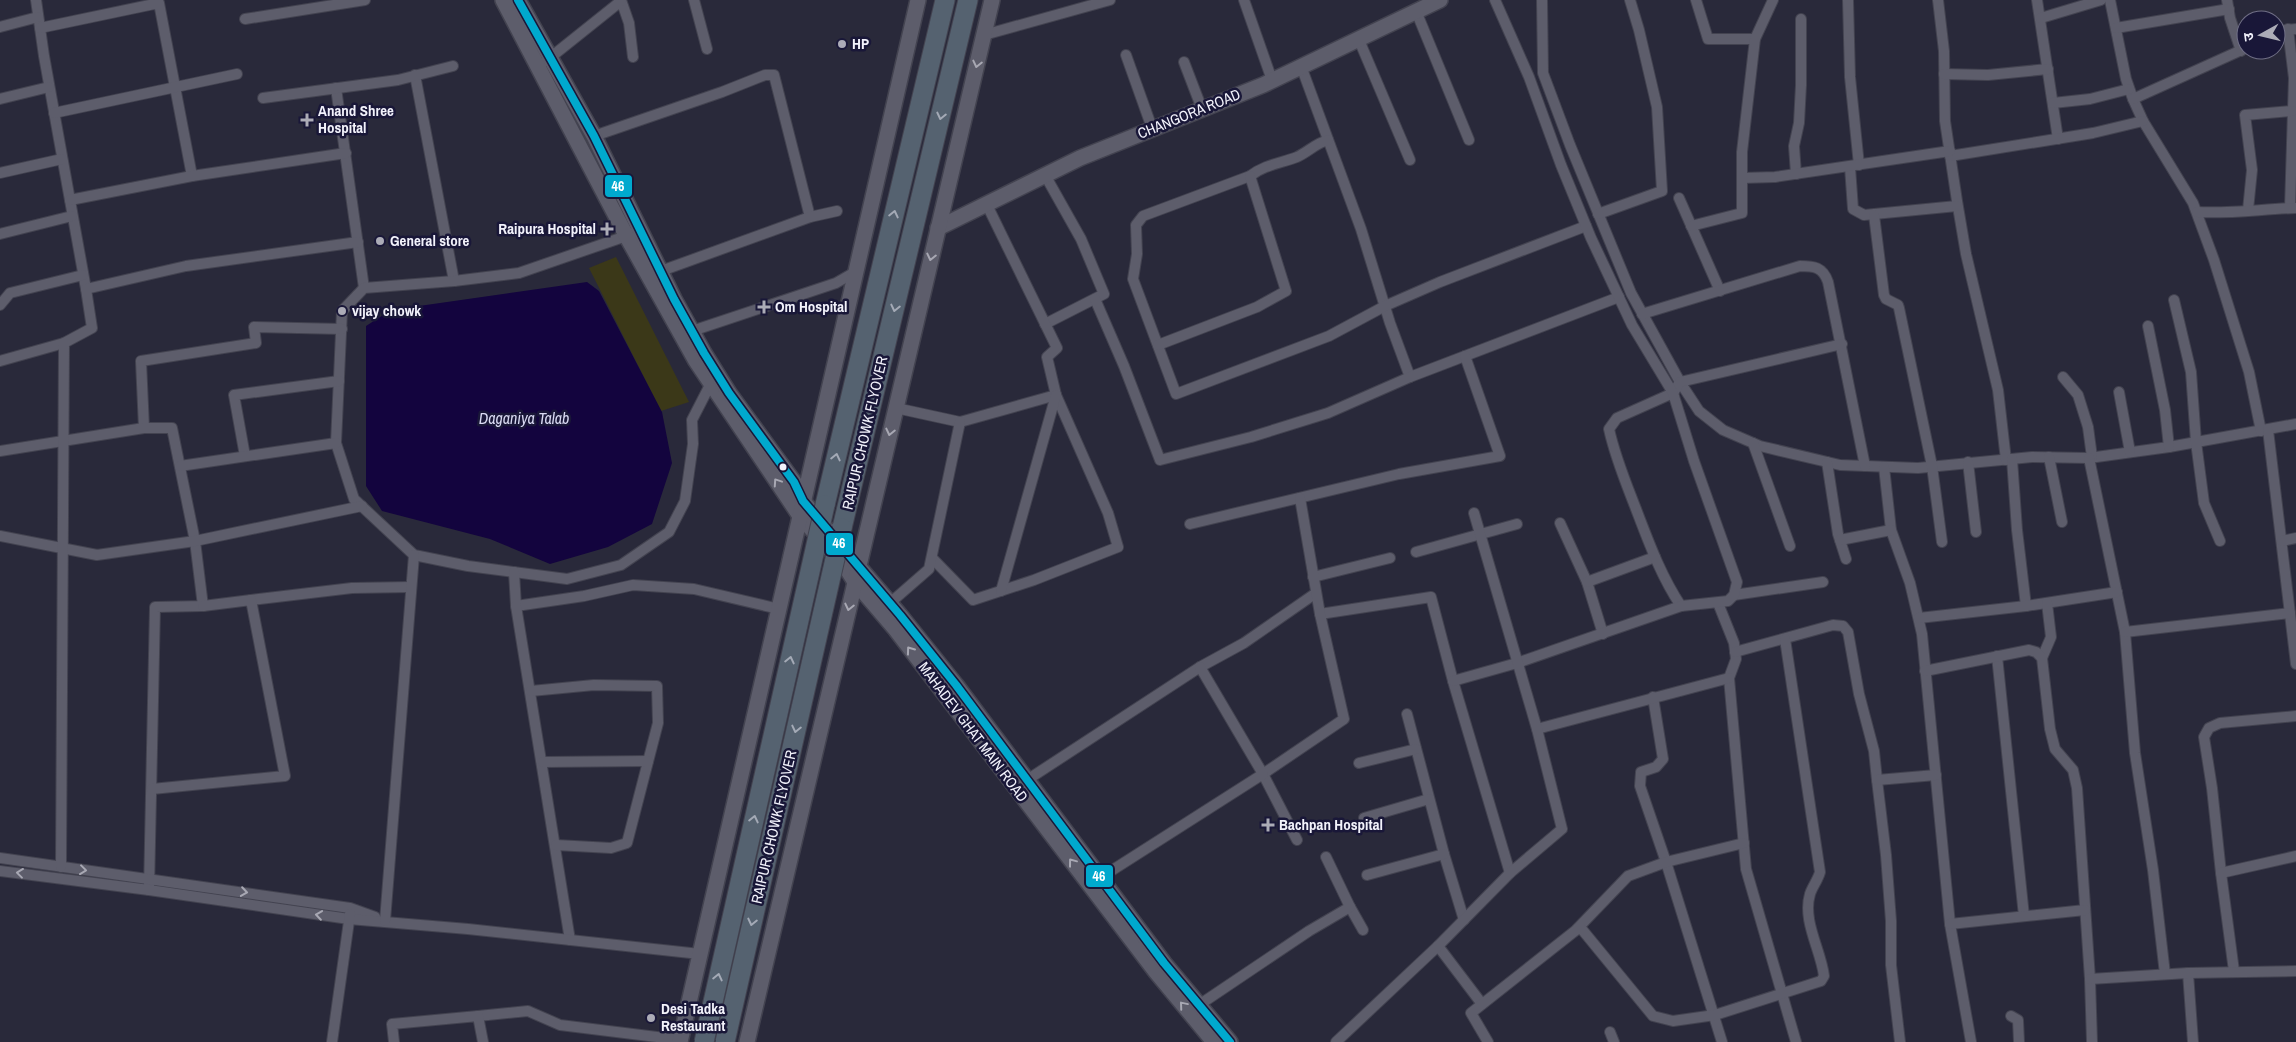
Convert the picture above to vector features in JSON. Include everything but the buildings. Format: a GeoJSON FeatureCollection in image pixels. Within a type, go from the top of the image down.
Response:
{"type":"FeatureCollection","features":[{"type":"Feature","properties":{"kind":"highway","name":"RAIPUR CHOWK FLYOVER"},"geometry":{"type":"LineString","coordinates":[[704,1042],[825,505],[945,0]]}},
{"type":"Feature","properties":{"kind":"highway","name":"RAIPUR CHOWK FLYOVER"},"geometry":{"type":"LineString","coordinates":[[724,1042],[842,528],[968,0]]}},
{"type":"Feature","properties":{"kind":"street"},"geometry":{"type":"LineString","coordinates":[[0,361],[64,343],[92,328],[49,87],[36,0]]}},
{"type":"Feature","properties":{"kind":"street"},"geometry":{"type":"LineString","coordinates":[[245,19],[365,0]]}},
{"type":"Feature","properties":{"kind":"street","name":"MAHADEV GHAT MAIN ROAD"},"geometry":{"type":"LineString","coordinates":[[503,0],[544,62],[634,233],[710,384],[800,516],[847,569],[855,582],[896,630],[1156,972],[1214,1042]]}},
{"type":"Feature","properties":{"kind":"street"},"geometry":{"type":"LineString","coordinates":[[518,0],[544,62],[594,136],[634,233],[661,271],[692,331],[729,392],[794,482],[803,501],[890,603],[956,685],[1164,963],[1230,1042]]}},
{"type":"Feature","properties":{"kind":"street"},"geometry":{"type":"LineString","coordinates":[[544,62],[621,0],[628,23],[633,58]]}},
{"type":"Feature","properties":{"kind":"street"},"geometry":{"type":"LineString","coordinates":[[694,0],[707,49]]}},
{"type":"Feature","properties":{"kind":"street"},"geometry":{"type":"LineString","coordinates":[[394,1042],[392,1024],[528,1012],[560,1026],[680,1041],[918,0]]}},
{"type":"Feature","properties":{"kind":"street"},"geometry":{"type":"LineString","coordinates":[[747,1042],[992,0]]}},
{"type":"Feature","properties":{"kind":"street"},"geometry":{"type":"LineString","coordinates":[[984,35],[1110,0]]}},
{"type":"Feature","properties":{"kind":"street"},"geometry":{"type":"LineString","coordinates":[[1244,0],[1272,80]]}},
{"type":"Feature","properties":{"kind":"street","name":"CHANGORA ROAD"},"geometry":{"type":"LineString","coordinates":[[938,228],[1045,175],[1152,128],[1272,80],[1440,0]]}},
{"type":"Feature","properties":{"kind":"street"},"geometry":{"type":"LineString","coordinates":[[1453,681],[1517,663],[1681,606],[1728,601],[1734,595],[1737,582],[1732,562],[1694,461],[1673,393],[1632,325],[1586,226],[1529,77],[1495,0]]}},
{"type":"Feature","properties":{"kind":"street"},"geometry":{"type":"LineString","coordinates":[[1542,0],[1543,73],[1631,293],[1680,382],[1700,411],[1723,430],[1753,443],[1840,465],[1884,467],[2090,457],[2169,447],[2296,424]]}},
{"type":"Feature","properties":{"kind":"street"},"geometry":{"type":"LineString","coordinates":[[1598,214],[1662,191],[1657,107],[1630,0]]}},
{"type":"Feature","properties":{"kind":"street"},"geometry":{"type":"LineString","coordinates":[[1696,0],[1708,39],[1755,39]]}},
{"type":"Feature","properties":{"kind":"street"},"geometry":{"type":"LineString","coordinates":[[1691,226],[1742,213],[1742,152],[1755,39],[1773,0]]}},
{"type":"Feature","properties":{"kind":"street"},"geometry":{"type":"LineString","coordinates":[[1848,0],[1855,166],[1853,209],[1864,215],[1874,215],[1958,206]]}},
{"type":"Feature","properties":{"kind":"street"},"geometry":{"type":"LineString","coordinates":[[1938,0],[1944,74],[1945,121],[1966,254],[1998,390],[2009,460],[2026,606]]}},
{"type":"Feature","properties":{"kind":"street"},"geometry":{"type":"LineString","coordinates":[[2037,0],[2058,139]]}},
{"type":"Feature","properties":{"kind":"street"},"geometry":{"type":"LineString","coordinates":[[2041,18],[2101,0]]}},
{"type":"Feature","properties":{"kind":"street"},"geometry":{"type":"LineString","coordinates":[[2110,0],[2131,94],[2143,121],[2188,193],[2197,212],[2242,349],[2264,431],[2292,606],[2296,664]]}},
{"type":"Feature","properties":{"kind":"street"},"geometry":{"type":"LineString","coordinates":[[40,28],[159,3],[192,176]]}},
{"type":"Feature","properties":{"kind":"street"},"geometry":{"type":"LineString","coordinates":[[2116,28],[2228,5],[2236,28]]}},
{"type":"Feature","properties":{"kind":"street"},"geometry":{"type":"LineString","coordinates":[[1416,11],[1469,140]]}},
{"type":"Feature","properties":{"kind":"street"},"geometry":{"type":"LineString","coordinates":[[0,27],[38,17]]}},
{"type":"Feature","properties":{"kind":"street"},"geometry":{"type":"LineString","coordinates":[[1796,174],[1794,146],[1799,123],[1801,19]]}},
{"type":"Feature","properties":{"kind":"street"},"geometry":{"type":"LineString","coordinates":[[2197,212],[2230,214],[2248,210],[2293,208],[2294,78],[2292,29]]}},
{"type":"Feature","properties":{"kind":"street"},"geometry":{"type":"LineString","coordinates":[[1359,40],[1410,160]]}},
{"type":"Feature","properties":{"kind":"street"},"geometry":{"type":"LineString","coordinates":[[2053,103],[2131,94],[2236,53]]}},
{"type":"Feature","properties":{"kind":"street"},"geometry":{"type":"LineString","coordinates":[[1126,55],[1152,128]]}},
{"type":"Feature","properties":{"kind":"street"},"geometry":{"type":"LineString","coordinates":[[1184,62],[1202,109]]}},
{"type":"Feature","properties":{"kind":"street"},"geometry":{"type":"LineString","coordinates":[[263,98],[416,75],[453,66]]}},
{"type":"Feature","properties":{"kind":"street"},"geometry":{"type":"LineString","coordinates":[[1301,66],[1361,229],[1384,306],[1410,377]]}},
{"type":"Feature","properties":{"kind":"street"},"geometry":{"type":"LineString","coordinates":[[1944,74],[1988,75],[2048,69]]}},
{"type":"Feature","properties":{"kind":"street"},"geometry":{"type":"LineString","coordinates":[[54,113],[237,74]]}},
{"type":"Feature","properties":{"kind":"street"},"geometry":{"type":"LineString","coordinates":[[416,75],[454,281]]}},
{"type":"Feature","properties":{"kind":"street"},"geometry":{"type":"LineString","coordinates":[[594,136],[722,92],[765,75],[774,76],[810,217]]}},
{"type":"Feature","properties":{"kind":"street"},"geometry":{"type":"LineString","coordinates":[[0,99],[49,87]]}},
{"type":"Feature","properties":{"kind":"street"},"geometry":{"type":"LineString","coordinates":[[336,88],[364,288]]}},
{"type":"Feature","properties":{"kind":"street"},"geometry":{"type":"LineString","coordinates":[[2248,210],[2252,170],[2245,115],[2293,116]]}},
{"type":"Feature","properties":{"kind":"street"},"geometry":{"type":"LineString","coordinates":[[1742,178],[1796,174],[2058,139],[2093,134],[2143,121]]}},
{"type":"Feature","properties":{"kind":"street"},"geometry":{"type":"LineString","coordinates":[[1328,140],[1321,142],[1298,156],[1260,168],[1250,176],[1143,216],[1136,225],[1137,254],[1133,279],[1176,394],[1329,336],[1384,306],[1484,264],[1586,226]]}},
{"type":"Feature","properties":{"kind":"street"},"geometry":{"type":"LineString","coordinates":[[70,200],[192,176],[346,153]]}},
{"type":"Feature","properties":{"kind":"street"},"geometry":{"type":"LineString","coordinates":[[0,173],[62,159]]}},
{"type":"Feature","properties":{"kind":"street"},"geometry":{"type":"LineString","coordinates":[[1045,175],[1081,240],[1104,294],[1045,324]]}},
{"type":"Feature","properties":{"kind":"street"},"geometry":{"type":"LineString","coordinates":[[1158,345],[1257,307],[1286,291],[1250,176]]}},
{"type":"Feature","properties":{"kind":"street"},"geometry":{"type":"LineString","coordinates":[[1679,198],[1720,291]]}},
{"type":"Feature","properties":{"kind":"street"},"geometry":{"type":"LineString","coordinates":[[932,558],[973,600],[1034,580],[1118,547],[1101,496],[1056,396],[1047,357],[1057,348],[986,203]]}},
{"type":"Feature","properties":{"kind":"street"},"geometry":{"type":"LineString","coordinates":[[661,271],[810,217],[837,211]]}},
{"type":"Feature","properties":{"kind":"street"},"geometry":{"type":"LineString","coordinates":[[1874,215],[1884,296],[1886,300],[1898,305],[1932,466],[1942,542]]}},
{"type":"Feature","properties":{"kind":"street"},"geometry":{"type":"LineString","coordinates":[[0,234],[72,216]]}},
{"type":"Feature","properties":{"kind":"street"},"geometry":{"type":"LineString","coordinates":[[634,233],[519,273],[454,281],[364,288],[342,311],[336,443],[354,499],[414,555],[567,579],[621,565],[669,532],[685,501],[694,444],[692,420],[710,384]]}},
{"type":"Feature","properties":{"kind":"street"},"geometry":{"type":"LineString","coordinates":[[86,289],[186,266],[358,242]]}},
{"type":"Feature","properties":{"kind":"street"},"geometry":{"type":"LineString","coordinates":[[1642,314],[1800,266],[1814,266],[1821,269],[1828,282],[1842,344],[1865,466]]}},
{"type":"Feature","properties":{"kind":"street"},"geometry":{"type":"LineString","coordinates":[[692,331],[836,283],[855,272]]}},
{"type":"Feature","properties":{"kind":"street"},"geometry":{"type":"LineString","coordinates":[[0,305],[10,293],[83,275]]}},
{"type":"Feature","properties":{"kind":"street"},"geometry":{"type":"LineString","coordinates":[[1095,298],[1124,366],[1160,460],[1251,437],[1328,413],[1410,377],[1619,297]]}},
{"type":"Feature","properties":{"kind":"street"},"geometry":{"type":"LineString","coordinates":[[2174,300],[2191,372],[2196,442],[2204,503],[2220,541]]}},
{"type":"Feature","properties":{"kind":"street"},"geometry":{"type":"LineString","coordinates":[[144,428],[141,361],[256,343],[254,326],[342,329]]}},
{"type":"Feature","properties":{"kind":"street"},"geometry":{"type":"LineString","coordinates":[[2148,326],[2165,410],[2169,447]]}},
{"type":"Feature","properties":{"kind":"street"},"geometry":{"type":"LineString","coordinates":[[61,868],[64,343]]}},
{"type":"Feature","properties":{"kind":"street"},"geometry":{"type":"LineString","coordinates":[[1681,606],[1665,583],[1613,448],[1609,429],[1617,418],[1673,393],[1680,382],[1842,344]]}},
{"type":"Feature","properties":{"kind":"street"},"geometry":{"type":"LineString","coordinates":[[1190,524],[1399,474],[1500,456],[1465,356]]}},
{"type":"Feature","properties":{"kind":"street"},"geometry":{"type":"LineString","coordinates":[[2063,378],[2078,395],[2088,427],[2090,457],[2126,632],[2136,753],[2153,870],[2165,974]]}},
{"type":"Feature","properties":{"kind":"street"},"geometry":{"type":"LineString","coordinates":[[244,456],[234,395],[339,380]]}},
{"type":"Feature","properties":{"kind":"street"},"geometry":{"type":"LineString","coordinates":[[2119,392],[2130,452]]}},
{"type":"Feature","properties":{"kind":"street"},"geometry":{"type":"LineString","coordinates":[[896,408],[960,422],[1056,396]]}},
{"type":"Feature","properties":{"kind":"street"},"geometry":{"type":"LineString","coordinates":[[1001,591],[1056,396]]}},
{"type":"Feature","properties":{"kind":"street"},"geometry":{"type":"LineString","coordinates":[[890,603],[929,570],[960,422]]}},
{"type":"Feature","properties":{"kind":"street"},"geometry":{"type":"LineString","coordinates":[[0,451],[144,428],[172,428],[195,541],[203,606]]}},
{"type":"Feature","properties":{"kind":"street"},"geometry":{"type":"LineString","coordinates":[[180,466],[336,443]]}},
{"type":"Feature","properties":{"kind":"street"},"geometry":{"type":"LineString","coordinates":[[1753,443],[1790,546]]}},
{"type":"Feature","properties":{"kind":"street"},"geometry":{"type":"LineString","coordinates":[[2049,458],[2062,522]]}},
{"type":"Feature","properties":{"kind":"street"},"geometry":{"type":"LineString","coordinates":[[1827,462],[1840,540],[1846,559]]}},
{"type":"Feature","properties":{"kind":"street"},"geometry":{"type":"LineString","coordinates":[[1968,462],[1976,532]]}},
{"type":"Feature","properties":{"kind":"street"},"geometry":{"type":"LineString","coordinates":[[1884,467],[1892,530],[1910,583],[1919,618],[1950,924],[1971,1042]]}},
{"type":"Feature","properties":{"kind":"street"},"geometry":{"type":"LineString","coordinates":[[1100,878],[1263,774],[1344,719],[1320,614],[1300,498]]}},
{"type":"Feature","properties":{"kind":"street"},"geometry":{"type":"LineString","coordinates":[[0,536],[97,555],[195,541],[362,506]]}},
{"type":"Feature","properties":{"kind":"street"},"geometry":{"type":"LineString","coordinates":[[1336,1042],[1438,946],[1510,873],[1562,829],[1537,729],[1474,513]]}},
{"type":"Feature","properties":{"kind":"street"},"geometry":{"type":"LineString","coordinates":[[1560,523],[1587,582],[1603,634]]}},
{"type":"Feature","properties":{"kind":"street"},"geometry":{"type":"LineString","coordinates":[[1416,552],[1517,524]]}},
{"type":"Feature","properties":{"kind":"street"},"geometry":{"type":"LineString","coordinates":[[1840,540],[1892,530]]}},
{"type":"Feature","properties":{"kind":"street"},"geometry":{"type":"LineString","coordinates":[[2282,541],[2296,538]]}},
{"type":"Feature","properties":{"kind":"street"},"geometry":{"type":"LineString","coordinates":[[385,921],[414,555]]}},
{"type":"Feature","properties":{"kind":"street"},"geometry":{"type":"LineString","coordinates":[[1313,577],[1390,558]]}},
{"type":"Feature","properties":{"kind":"street"},"geometry":{"type":"LineString","coordinates":[[1587,582],[1655,558]]}},
{"type":"Feature","properties":{"kind":"street"},"geometry":{"type":"LineString","coordinates":[[514,572],[516,606],[543,762],[570,940]]}},
{"type":"Feature","properties":{"kind":"street"},"geometry":{"type":"LineString","coordinates":[[1734,595],[1823,582]]}},
{"type":"Feature","properties":{"kind":"street"},"geometry":{"type":"LineString","coordinates":[[516,606],[584,596],[633,585],[694,590],[779,609]]}},
{"type":"Feature","properties":{"kind":"street"},"geometry":{"type":"LineString","coordinates":[[149,890],[155,607],[203,606],[352,588],[411,587]]}},
{"type":"Feature","properties":{"kind":"street"},"geometry":{"type":"LineString","coordinates":[[1919,618],[2026,606],[2117,592]]}},
{"type":"Feature","properties":{"kind":"street"},"geometry":{"type":"LineString","coordinates":[[1027,780],[1200,667],[1244,644],[1316,593]]}},
{"type":"Feature","properties":{"kind":"street"},"geometry":{"type":"LineString","coordinates":[[1320,614],[1431,597],[1453,681],[1510,873]]}},
{"type":"Feature","properties":{"kind":"street"},"geometry":{"type":"LineString","coordinates":[[152,789],[285,776],[251,600]]}},
{"type":"Feature","properties":{"kind":"street"},"geometry":{"type":"LineString","coordinates":[[1718,603],[1734,643],[1736,659],[1729,678],[1746,869],[1796,1042]]}},
{"type":"Feature","properties":{"kind":"street"},"geometry":{"type":"LineString","coordinates":[[2047,603],[2051,636],[2042,658],[2050,729],[2055,749],[2073,770],[2077,788],[2086,910],[2092,1042]]}},
{"type":"Feature","properties":{"kind":"street"},"geometry":{"type":"LineString","coordinates":[[2126,632],[2292,606]]}},
{"type":"Feature","properties":{"kind":"street"},"geometry":{"type":"LineString","coordinates":[[1735,652],[1833,625],[1843,626],[1848,632],[1859,694],[1874,751],[1886,855],[1891,921],[1891,965],[1900,1042]]}},
{"type":"Feature","properties":{"kind":"street"},"geometry":{"type":"LineString","coordinates":[[1577,929],[1580,927],[1653,1016],[1673,1021],[1715,1015],[1821,981],[1824,976],[1809,917],[1810,893],[1820,872],[1784,639]]}},
{"type":"Feature","properties":{"kind":"street"},"geometry":{"type":"LineString","coordinates":[[1925,671],[2029,650],[2036,652],[2042,658]]}},
{"type":"Feature","properties":{"kind":"street"},"geometry":{"type":"LineString","coordinates":[[1997,656],[2024,916]]}},
{"type":"Feature","properties":{"kind":"street"},"geometry":{"type":"LineString","coordinates":[[1200,667],[1263,774],[1297,840]]}},
{"type":"Feature","properties":{"kind":"street"},"geometry":{"type":"LineString","coordinates":[[1537,729],[1729,678]]}},
{"type":"Feature","properties":{"kind":"street"},"geometry":{"type":"LineString","coordinates":[[531,691],[594,685],[657,686],[658,723],[627,843],[610,848],[556,845]]}},
{"type":"Feature","properties":{"kind":"street"},"geometry":{"type":"LineString","coordinates":[[1653,697],[1664,759],[1656,767],[1640,772],[1640,786],[1666,862],[1722,1042]]}},
{"type":"Feature","properties":{"kind":"street"},"geometry":{"type":"LineString","coordinates":[[1407,714],[1429,800],[1464,920]]}},
{"type":"Feature","properties":{"kind":"street"},"geometry":{"type":"LineString","coordinates":[[2234,971],[2204,737],[2209,728],[2220,723],[2296,716]]}},
{"type":"Feature","properties":{"kind":"street"},"geometry":{"type":"LineString","coordinates":[[1359,763],[1416,748]]}},
{"type":"Feature","properties":{"kind":"street"},"geometry":{"type":"LineString","coordinates":[[543,762],[648,761]]}},
{"type":"Feature","properties":{"kind":"street"},"geometry":{"type":"LineString","coordinates":[[1877,780],[1936,775]]}},
{"type":"Feature","properties":{"kind":"street"},"geometry":{"type":"LineString","coordinates":[[1364,818],[1429,800]]}},
{"type":"Feature","properties":{"kind":"street"},"geometry":{"type":"LineString","coordinates":[[1488,1042],[1471,1013],[1577,929],[1628,876],[1666,862],[1744,843]]}},
{"type":"Feature","properties":{"kind":"street"},"geometry":{"type":"LineString","coordinates":[[1367,875],[1444,854]]}},
{"type":"Feature","properties":{"kind":"street"},"geometry":{"type":"LineString","coordinates":[[2221,873],[2296,856]]}},
{"type":"Feature","properties":{"kind":"street"},"geometry":{"type":"LineString","coordinates":[[1326,857],[1363,930]]}},
{"type":"Feature","properties":{"kind":"street"},"geometry":{"type":"LineString","coordinates":[[0,858],[350,908],[385,921]]}},
{"type":"Feature","properties":{"kind":"street"},"geometry":{"type":"LineString","coordinates":[[0,870],[349,919],[385,921],[700,954]]}},
{"type":"Feature","properties":{"kind":"street"},"geometry":{"type":"LineString","coordinates":[[1199,1005],[1309,931],[1350,907]]}},
{"type":"Feature","properties":{"kind":"street"},"geometry":{"type":"LineString","coordinates":[[332,1042],[350,908]]}},
{"type":"Feature","properties":{"kind":"street"},"geometry":{"type":"LineString","coordinates":[[1950,924],[2086,910]]}},
{"type":"Feature","properties":{"kind":"street"},"geometry":{"type":"LineString","coordinates":[[1438,946],[1482,1004]]}},
{"type":"Feature","properties":{"kind":"street"},"geometry":{"type":"LineString","coordinates":[[2090,979],[2234,971],[2296,971]]}},
{"type":"Feature","properties":{"kind":"street"},"geometry":{"type":"LineString","coordinates":[[2188,973],[2193,1042]]}},
{"type":"Feature","properties":{"kind":"street"},"geometry":{"type":"LineString","coordinates":[[478,1016],[483,1042]]}},
{"type":"Feature","properties":{"kind":"street"},"geometry":{"type":"LineString","coordinates":[[2011,1016],[2018,1020],[2019,1042]]}},
{"type":"Feature","properties":{"kind":"shaded area"},"geometry":{"type":"Polygon","coordinates":[[[616,257],[689,402],[661,411],[589,268],[616,257]]]}},
{"type":"Feature","properties":{"kind":"water","name":"Daganiya Talab"},"geometry":{"type":"Polygon","coordinates":[[[587,282],[599,291],[662,412],[672,463],[652,524],[608,547],[550,564],[490,539],[382,511],[366,486],[366,326],[391,310],[587,282]]]}},
{"type":"Feature","properties":{"kind":"transit line","name":"46"},"geometry":{"type":"LineString","coordinates":[[518,0],[594,136],[674,299],[729,393],[794,482],[803,501],[900,615],[956,685],[1164,963],[1230,1042]]}},
{"type":"Feature","properties":{"kind":"place","name":"HP"},"geometry":{"type":"Point","coordinates":[842,44]}},
{"type":"Feature","properties":{"kind":"place","name":"Anand Shree Hospital"},"geometry":{"type":"Point","coordinates":[307,120]}},
{"type":"Feature","properties":{"kind":"place","name":"Raipura Hospital"},"geometry":{"type":"Point","coordinates":[607,229]}},
{"type":"Feature","properties":{"kind":"place","name":"General store"},"geometry":{"type":"Point","coordinates":[380,241]}},
{"type":"Feature","properties":{"kind":"place","name":"Om Hospital"},"geometry":{"type":"Point","coordinates":[764,307]}},
{"type":"Feature","properties":{"kind":"place","name":"vijay chowk"},"geometry":{"type":"Point","coordinates":[342,311]}},
{"type":"Feature","properties":{"kind":"place","name":"Bachpan Hospital"},"geometry":{"type":"Point","coordinates":[1268,825]}},
{"type":"Feature","properties":{"kind":"place","name":"Desi Tadka Restaurant"},"geometry":{"type":"Point","coordinates":[651,1018]}}]}
